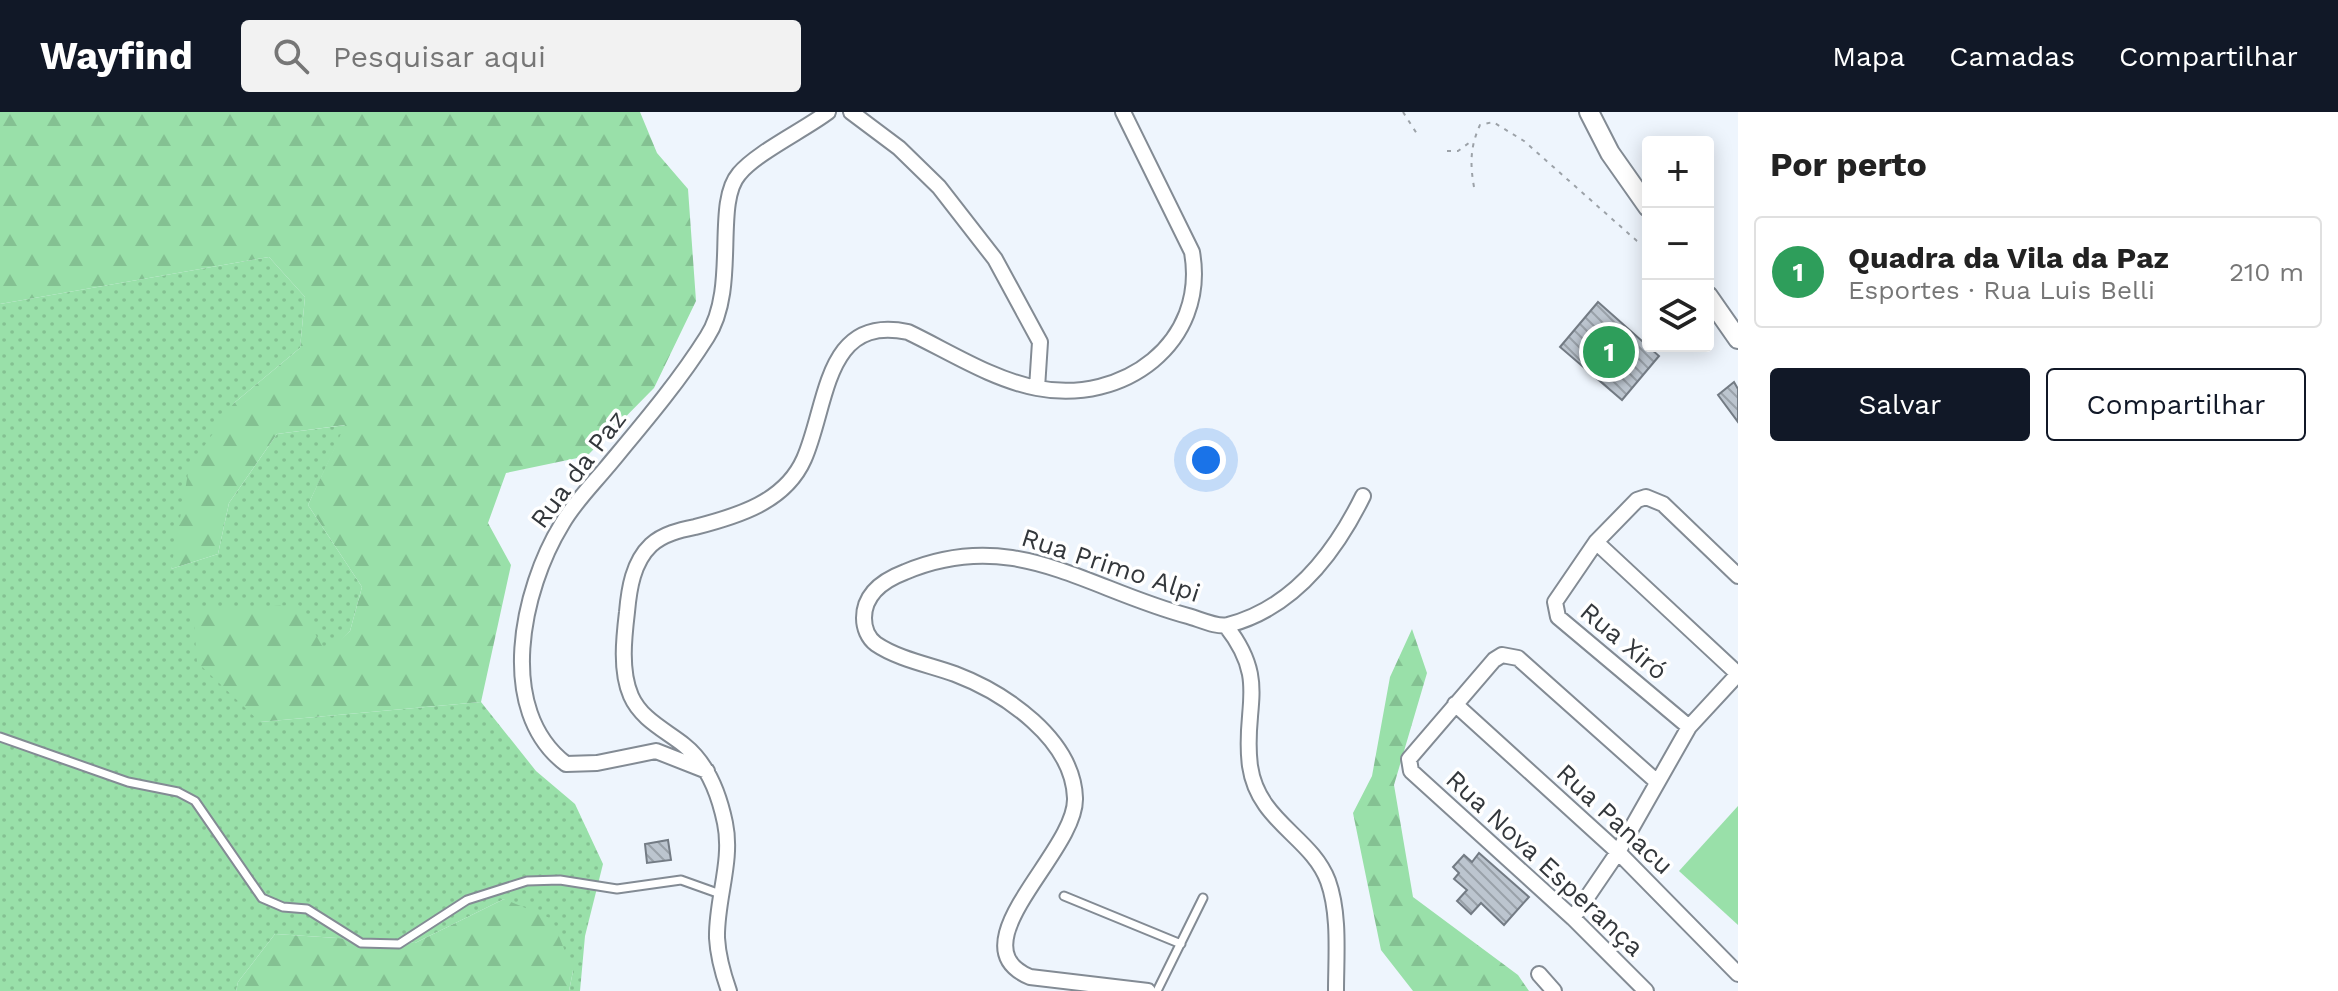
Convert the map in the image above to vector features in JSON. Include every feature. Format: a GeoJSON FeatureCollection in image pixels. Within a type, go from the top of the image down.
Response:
{"type":"FeatureCollection","features":[{"type":"Feature","properties":{"kind":"street","name":"Rua da Paz"},"geometry":{"type":"LineString","coordinates":[[707,771],[656,751],[597,763],[566,764],[541,738],[525,696],[524,643],[537,577],[564,519],[659,403],[708,336],[720,312],[725,289],[728,200],[737,176],[828,112]]}},
{"type":"Feature","properties":{"kind":"street"},"geometry":{"type":"LineString","coordinates":[[851,112],[899,148],[939,187],[995,259],[1040,342],[1037,388]]}},
{"type":"Feature","properties":{"kind":"street"},"geometry":{"type":"LineString","coordinates":[[729,991],[717,936],[723,895],[726,826],[707,771],[696,755],[639,708],[626,678],[624,636],[630,584],[651,544],[673,532],[759,506],[778,494],[804,460],[839,356],[853,339],[868,331],[889,328],[908,332],[1037,388],[1090,388],[1144,368],[1168,347],[1185,323],[1194,300],[1196,275],[1192,252],[1123,112]]}},
{"type":"Feature","properties":{"kind":"street"},"geometry":{"type":"LineString","coordinates":[[1589,112],[1610,153],[1642,198]]}},
{"type":"Feature","properties":{"kind":"street"},"geometry":{"type":"LineString","coordinates":[[1714,305],[1738,339]]}},
{"type":"Feature","properties":{"kind":"street","name":"Rua Primo Alpi"},"geometry":{"type":"LineString","coordinates":[[1148,991],[1030,977],[1014,970],[1004,957],[1003,940],[1011,917],[1055,853],[1070,824],[1075,801],[1072,774],[1055,745],[994,693],[874,643],[863,621],[865,606],[888,579],[926,563],[966,554],[995,554],[1041,562],[1168,611],[1226,626],[1278,602],[1312,576],[1341,542],[1363,496]]}},
{"type":"Feature","properties":{"kind":"street","name":"Rua Xiró"},"geometry":{"type":"LineString","coordinates":[[1689,727],[1558,617],[1554,609],[1558,594],[1596,542],[1637,500],[1654,498],[1738,576]]}},
{"type":"Feature","properties":{"kind":"street"},"geometry":{"type":"LineString","coordinates":[[1573,918],[1618,852],[1689,727],[1738,674],[1596,542]]}},
{"type":"Feature","properties":{"kind":"street"},"geometry":{"type":"LineString","coordinates":[[1226,626],[1243,648],[1254,691],[1250,767],[1257,792],[1270,815],[1317,861],[1329,881],[1336,942],[1336,991]]}},
{"type":"Feature","properties":{"kind":"street"},"geometry":{"type":"LineString","coordinates":[[1455,704],[1494,660],[1502,655],[1518,658],[1656,781]]}},
{"type":"Feature","properties":{"kind":"street","name":"Rua Nova Esperança"},"geometry":{"type":"LineString","coordinates":[[1455,704],[1411,753],[1408,765],[1411,771],[1573,918],[1646,991]]}},
{"type":"Feature","properties":{"kind":"street","name":"Rua Panacu"},"geometry":{"type":"LineString","coordinates":[[1455,704],[1618,852],[1738,974]]}},
{"type":"Feature","properties":{"kind":"street"},"geometry":{"type":"LineString","coordinates":[[1539,974],[1554,991]]}},
{"type":"Feature","properties":{"kind":"lane"},"geometry":{"type":"LineString","coordinates":[[0,737],[128,782],[178,792],[195,801],[262,898],[283,907],[307,909],[361,943],[399,944],[467,900],[527,881],[560,880],[617,889],[681,880],[723,895]]}},
{"type":"Feature","properties":{"kind":"lane"},"geometry":{"type":"LineString","coordinates":[[1064,896],[1181,944]]}},
{"type":"Feature","properties":{"kind":"lane"},"geometry":{"type":"LineString","coordinates":[[1157,991],[1203,898]]}},
{"type":"Feature","properties":{"kind":"path"},"geometry":{"type":"LineString","coordinates":[[1403,112],[1419,137]]}},
{"type":"Feature","properties":{"kind":"path"},"geometry":{"type":"LineString","coordinates":[[1474,187],[1470,164],[1474,139],[1480,125],[1493,122],[1524,141],[1642,243]]}},
{"type":"Feature","properties":{"kind":"path"},"geometry":{"type":"LineString","coordinates":[[1447,151],[1467,147],[1474,139]]}},
{"type":"Feature","properties":{"kind":"green space"},"geometry":{"type":"Polygon","coordinates":[[[0,112],[640,112],[657,153],[688,189],[696,301],[654,388],[587,456],[506,473],[488,523],[511,565],[481,702],[260,722],[197,662],[193,609],[299,605],[326,653],[350,631],[362,587],[308,505],[345,425],[277,434],[229,503],[218,554],[171,569],[189,468],[234,403],[300,348],[305,297],[269,257],[0,304],[0,112]]]}},
{"type":"Feature","properties":{"kind":"green space"},"geometry":{"type":"Polygon","coordinates":[[[269,257],[305,297],[300,348],[234,403],[171,569],[218,554],[229,503],[277,434],[346,425],[308,505],[362,587],[350,631],[260,722],[481,702],[536,771],[575,804],[603,864],[585,936],[580,991],[569,991],[573,971],[504,899],[415,943],[275,934],[238,982],[236,991],[0,991],[0,304],[269,257]]]}},
{"type":"Feature","properties":{"kind":"green space"},"geometry":{"type":"Polygon","coordinates":[[[1412,629],[1427,673],[1394,785],[1413,897],[1518,975],[1529,991],[1413,991],[1381,950],[1353,813],[1372,776],[1390,677],[1412,629]]]}},
{"type":"Feature","properties":{"kind":"green space"},"geometry":{"type":"Polygon","coordinates":[[[1738,806],[1738,925],[1679,871],[1738,806]]]}},
{"type":"Feature","properties":{"kind":"green space"},"geometry":{"type":"Polygon","coordinates":[[[504,899],[552,919],[573,971],[569,991],[236,991],[238,982],[275,934],[415,943],[504,899]]]}},
{"type":"Feature","properties":{"kind":"building"},"geometry":{"type":"Polygon","coordinates":[[[1598,302],[1642,341],[1642,352],[1654,352],[1659,356],[1622,400],[1560,347],[1598,302]]]}},
{"type":"Feature","properties":{"kind":"building"},"geometry":{"type":"Polygon","coordinates":[[[1734,382],[1738,389],[1738,422],[1718,395],[1734,382]]]}},
{"type":"Feature","properties":{"kind":"building"},"geometry":{"type":"Polygon","coordinates":[[[668,840],[671,860],[647,863],[645,844],[668,840]]]}},
{"type":"Feature","properties":{"kind":"building"},"geometry":{"type":"Polygon","coordinates":[[[1479,853],[1529,897],[1504,925],[1481,903],[1471,914],[1457,901],[1467,890],[1454,879],[1459,873],[1453,867],[1464,855],[1472,862],[1479,853]]]}},
{"type":"Feature","properties":{"kind":"place","name":"Quadra da Vila da Paz"},"geometry":{"type":"Point","coordinates":[1609,352]}}]}
